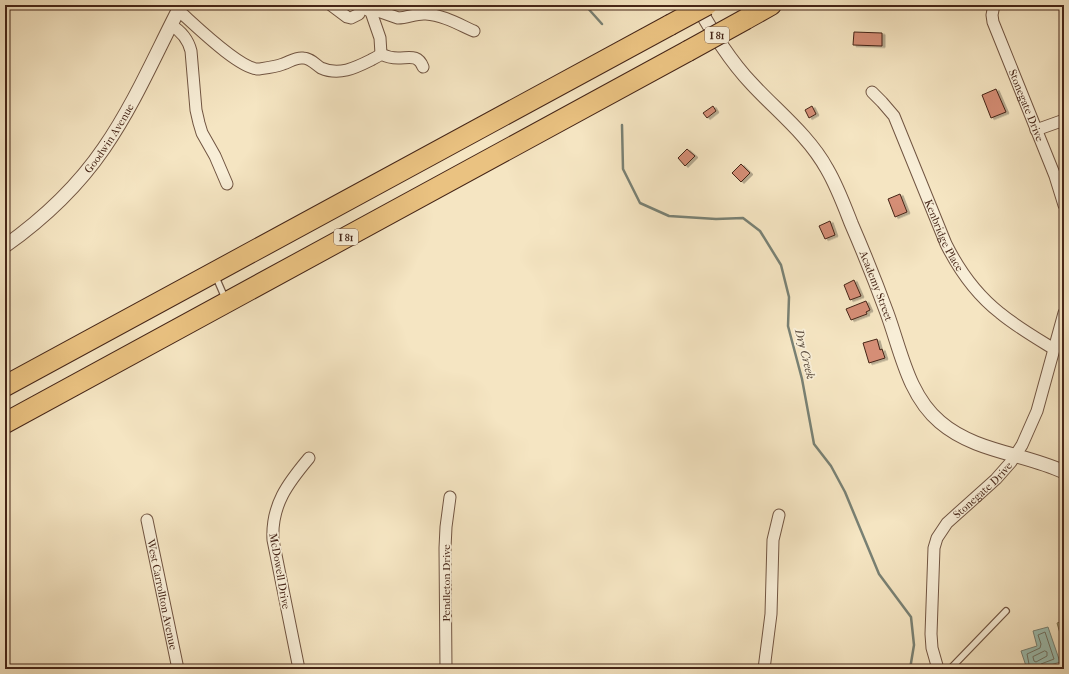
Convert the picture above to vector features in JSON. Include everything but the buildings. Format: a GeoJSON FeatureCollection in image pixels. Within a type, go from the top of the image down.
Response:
{"type":"FeatureCollection","features":[{"type":"Feature","properties":{"kind":"highway"},"geometry":{"type":"LineString","coordinates":[[5,386],[707,5]]}},
{"type":"Feature","properties":{"kind":"highway","name":"I 81"},"geometry":{"type":"LineString","coordinates":[[5,423],[771,5]]}},
{"type":"Feature","properties":{"kind":"street"},"geometry":{"type":"LineString","coordinates":[[331,5],[347,17],[351,18],[358,14],[361,6]]}},
{"type":"Feature","properties":{"kind":"street","name":"Academy Street"},"geometry":{"type":"LineString","coordinates":[[697,5],[722,48],[751,83],[817,153],[827,168],[865,255],[912,384],[920,400],[932,414],[949,429],[963,437],[985,447],[1064,472]]}},
{"type":"Feature","properties":{"kind":"street","name":"Stonegate Drive"},"geometry":{"type":"LineString","coordinates":[[994,5],[992,16],[993,22],[1055,176],[1064,205]]}},
{"type":"Feature","properties":{"kind":"street"},"geometry":{"type":"LineString","coordinates":[[361,6],[398,18],[425,14],[435,15],[474,31]]}},
{"type":"Feature","properties":{"kind":"street"},"geometry":{"type":"LineString","coordinates":[[361,6],[372,12],[380,38],[381,54]]}},
{"type":"Feature","properties":{"kind":"street"},"geometry":{"type":"LineString","coordinates":[[179,7],[228,54],[252,68],[257,69],[279,66],[297,58],[304,58],[310,59],[320,67],[329,71],[338,72],[362,66],[381,54]]}},
{"type":"Feature","properties":{"kind":"street","name":"Goodwin Avenue"},"geometry":{"type":"LineString","coordinates":[[5,246],[45,214],[70,190],[100,154],[118,127],[135,97],[179,7]]}},
{"type":"Feature","properties":{"kind":"street"},"geometry":{"type":"LineString","coordinates":[[170,25],[185,36],[189,44],[198,123],[227,184]]}},
{"type":"Feature","properties":{"kind":"street"},"geometry":{"type":"LineString","coordinates":[[381,54],[388,57],[397,58],[412,56],[416,57],[420,60],[423,67]]}},
{"type":"Feature","properties":{"kind":"street","name":"Kenbridge Place"},"geometry":{"type":"LineString","coordinates":[[872,92],[894,116],[946,244],[954,260],[965,276],[999,313],[1054,350]]}},
{"type":"Feature","properties":{"kind":"street"},"geometry":{"type":"LineString","coordinates":[[1036,130],[1064,120]]}},
{"type":"Feature","properties":{"kind":"street","name":"Stonegate Drive"},"geometry":{"type":"LineString","coordinates":[[938,669],[932,648],[931,634],[934,548],[937,538],[947,523],[996,479],[1015,456],[1037,411],[1064,313]]}},
{"type":"Feature","properties":{"kind":"street","name":"McDowell Drive"},"geometry":{"type":"LineString","coordinates":[[299,669],[273,540],[272,528],[277,504],[287,486],[309,458]]}},
{"type":"Feature","properties":{"kind":"street","name":"Pendleton Drive"},"geometry":{"type":"LineString","coordinates":[[446,669],[445,548],[450,497]]}},
{"type":"Feature","properties":{"kind":"street"},"geometry":{"type":"LineString","coordinates":[[764,669],[768,644],[773,588],[774,540],[779,515]]}},
{"type":"Feature","properties":{"kind":"street","name":"West Carrollton Avenue"},"geometry":{"type":"LineString","coordinates":[[147,520],[178,669]]}},
{"type":"Feature","properties":{"kind":"lane"},"geometry":{"type":"LineString","coordinates":[[214,273],[227,302]]}},
{"type":"Feature","properties":{"kind":"lane"},"geometry":{"type":"LineString","coordinates":[[950,669],[1006,611]]}},
{"type":"Feature","properties":{"kind":"green space"},"geometry":{"type":"Polygon","coordinates":[[[1064,621],[1064,647],[1057,623],[1064,621]]]}},
{"type":"Feature","properties":{"kind":"water"},"geometry":{"type":"Polygon","coordinates":[[[1048,627],[1060,662],[1038,669],[1027,669],[1021,651],[1037,646],[1033,631],[1048,627]]]}},
{"type":"Feature","properties":{"kind":"waterway","name":"Dry Creek"},"geometry":{"type":"LineString","coordinates":[[585,5],[602,24]]}},
{"type":"Feature","properties":{"kind":"waterway","name":"Dry Creek"},"geometry":{"type":"LineString","coordinates":[[589,9],[595,5]]}},
{"type":"Feature","properties":{"kind":"waterway","name":"Dry Creek"},"geometry":{"type":"LineString","coordinates":[[622,125],[623,169],[640,203],[669,216],[716,219],[743,218],[760,231],[781,265],[789,297],[788,326],[802,379],[814,444],[831,466],[845,492],[879,574],[911,617],[914,645],[910,669]]}}]}
